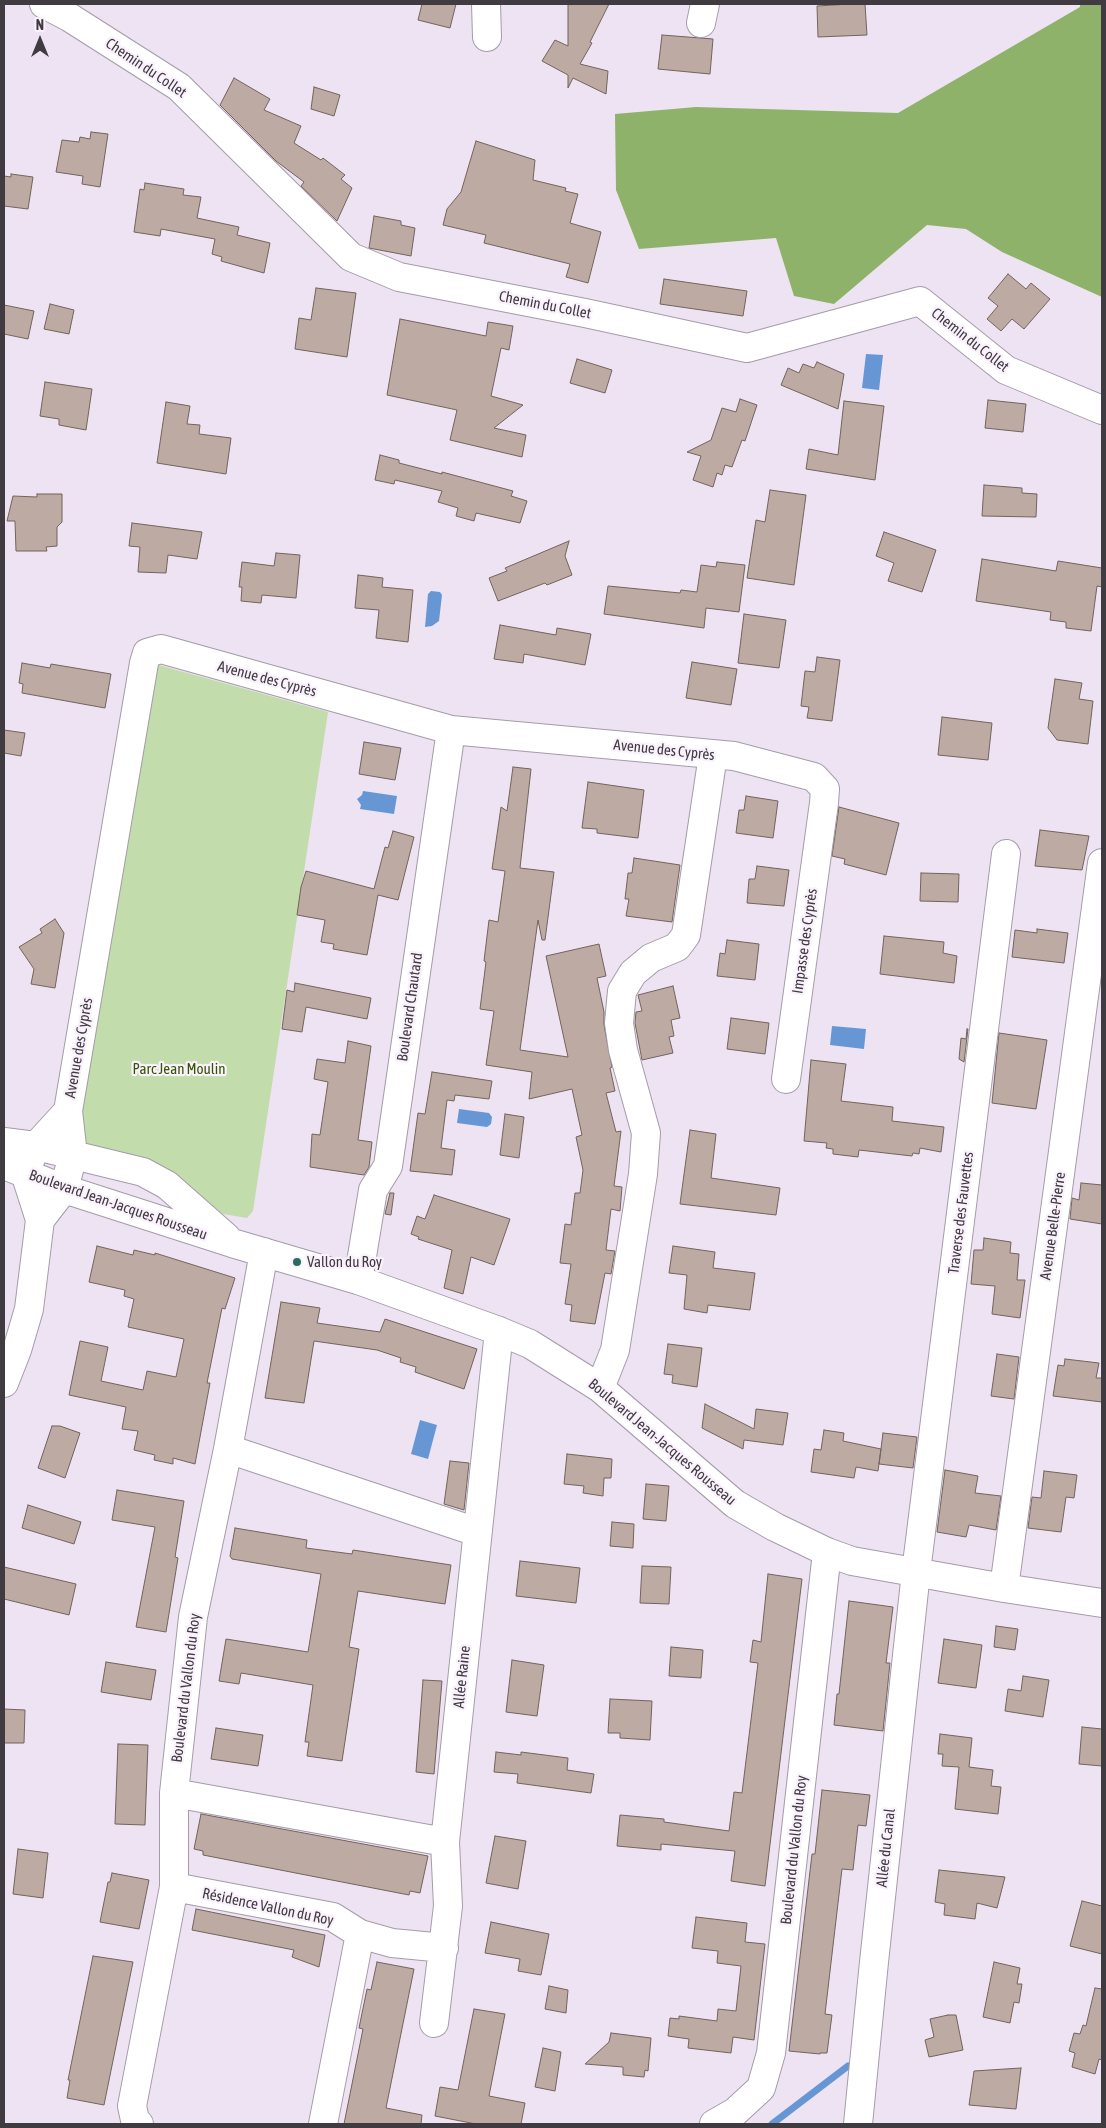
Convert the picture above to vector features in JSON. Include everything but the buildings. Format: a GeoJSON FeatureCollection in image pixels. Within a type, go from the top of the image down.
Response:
{"type":"FeatureCollection","features":[{"type":"Feature","properties":{"kind":"street","name":"Chemin du Collet"},"geometry":{"type":"LineString","coordinates":[[44,4],[69,17],[179,87],[351,257],[399,277],[584,312],[747,348],[920,301],[1006,370],[1102,410]]}},
{"type":"Feature","properties":{"kind":"street"},"geometry":{"type":"LineString","coordinates":[[486,4],[487,37]]}},
{"type":"Feature","properties":{"kind":"street","name":"Avenue des Cyprès"},"geometry":{"type":"LineString","coordinates":[[64,1189],[73,1155],[68,1111],[147,653],[161,650],[451,730],[734,756],[814,777],[825,789],[824,803]]}},
{"type":"Feature","properties":{"kind":"street","name":"Boulevard Chautard"},"geometry":{"type":"LineString","coordinates":[[358,1280],[374,1190],[388,1166],[451,730]]}},
{"type":"Feature","properties":{"kind":"street"},"geometry":{"type":"LineString","coordinates":[[600,1388],[614,1350],[643,1174],[646,1133],[623,1050],[619,1023],[622,992],[633,973],[651,958],[677,947],[686,935],[713,755]]}},
{"type":"Feature","properties":{"kind":"street","name":"Impasse des Cyprès"},"geometry":{"type":"LineString","coordinates":[[786,1079],[824,803]]}},
{"type":"Feature","properties":{"kind":"street","name":"Traverse des Fauvettes"},"geometry":{"type":"LineString","coordinates":[[916,1572],[1006,854]]}},
{"type":"Feature","properties":{"kind":"street","name":"Avenue Belle-Pierre"},"geometry":{"type":"LineString","coordinates":[[1004,1588],[1102,863]]}},
{"type":"Feature","properties":{"kind":"street","name":"Avenue des Cyprès"},"geometry":{"type":"LineString","coordinates":[[14,1169],[68,1111]]}},
{"type":"Feature","properties":{"kind":"street","name":"Boulevard Jean-Jacques Rousseau"},"geometry":{"type":"LineString","coordinates":[[4,1142],[36,1146],[143,1172],[167,1185],[232,1243]]}},
{"type":"Feature","properties":{"kind":"street"},"geometry":{"type":"LineString","coordinates":[[14,1169],[40,1220]]}},
{"type":"Feature","properties":{"kind":"street","name":"Boulevard Jean-Jacques Rousseau"},"geometry":{"type":"LineString","coordinates":[[14,1169],[64,1189],[232,1243],[358,1280],[530,1344],[600,1388],[735,1504],[775,1527],[827,1552],[852,1561],[1102,1603]]}},
{"type":"Feature","properties":{"kind":"street"},"geometry":{"type":"LineString","coordinates":[[4,1383],[17,1350],[28,1309],[40,1220],[64,1189]]}},
{"type":"Feature","properties":{"kind":"street","name":"Boulevard du Vallon du Roy"},"geometry":{"type":"LineString","coordinates":[[139,2124],[135,2120],[132,2106],[174,1887],[174,1794],[193,1617],[228,1450],[264,1252]]}},
{"type":"Feature","properties":{"kind":"street","name":"Allée Raine"},"geometry":{"type":"LineString","coordinates":[[434,2023],[448,1906],[445,1842],[499,1331]]}},
{"type":"Feature","properties":{"kind":"street"},"geometry":{"type":"LineString","coordinates":[[228,1450],[477,1532]]}},
{"type":"Feature","properties":{"kind":"street","name":"Boulevard du Vallon du Roy"},"geometry":{"type":"LineString","coordinates":[[714,2124],[735,2112],[760,2088],[771,2053],[827,1552]]}},
{"type":"Feature","properties":{"kind":"street","name":"Allée du Canal"},"geometry":{"type":"LineString","coordinates":[[858,2124],[916,1572]]}},
{"type":"Feature","properties":{"kind":"street"},"geometry":{"type":"LineString","coordinates":[[174,1794],[445,1842]]}},
{"type":"Feature","properties":{"kind":"street","name":"Résidence Vallon du Roy"},"geometry":{"type":"LineString","coordinates":[[174,1887],[333,1917],[360,1934],[392,1943],[444,1948]]}},
{"type":"Feature","properties":{"kind":"street"},"geometry":{"type":"LineString","coordinates":[[324,2124],[360,1934]]}},
{"type":"Feature","properties":{"kind":"green space"},"geometry":{"type":"Polygon","coordinates":[[[1080,4],[1102,4],[1102,297],[1002,252],[966,229],[927,225],[834,304],[794,296],[776,238],[639,249],[616,190],[615,114],[696,107],[898,113],[1080,7],[1080,4]]]}},
{"type":"Feature","properties":{"kind":"green space","name":"Parc Jean Moulin"},"geometry":{"type":"Polygon","coordinates":[[[155,664],[328,712],[253,1211],[247,1218],[223,1214],[159,1164],[88,1145],[79,1138],[76,1115],[155,664]]]}},
{"type":"Feature","properties":{"kind":"water"},"geometry":{"type":"Polygon","coordinates":[[[866,354],[883,355],[879,390],[862,388],[866,354]]]}},
{"type":"Feature","properties":{"kind":"water"},"geometry":{"type":"Polygon","coordinates":[[[431,591],[440,592],[442,595],[439,621],[432,626],[425,627],[428,594],[431,591]]]}},
{"type":"Feature","properties":{"kind":"water"},"geometry":{"type":"Polygon","coordinates":[[[363,791],[397,796],[394,814],[360,809],[361,805],[357,799],[362,795],[363,791]]]}},
{"type":"Feature","properties":{"kind":"water"},"geometry":{"type":"Polygon","coordinates":[[[832,1026],[866,1029],[864,1049],[830,1045],[832,1026]]]}},
{"type":"Feature","properties":{"kind":"water"},"geometry":{"type":"Polygon","coordinates":[[[459,1109],[489,1113],[492,1117],[491,1124],[487,1127],[457,1123],[459,1109]]]}},
{"type":"Feature","properties":{"kind":"water"},"geometry":{"type":"Polygon","coordinates":[[[420,1420],[437,1425],[428,1459],[411,1454],[420,1420]]]}},
{"type":"Feature","properties":{"kind":"waterway"},"geometry":{"type":"LineString","coordinates":[[772,2124],[848,2066]]}},
{"type":"Feature","properties":{"kind":"place","name":"Vallon du Roy"},"geometry":{"type":"Point","coordinates":[297,1262]}}]}
